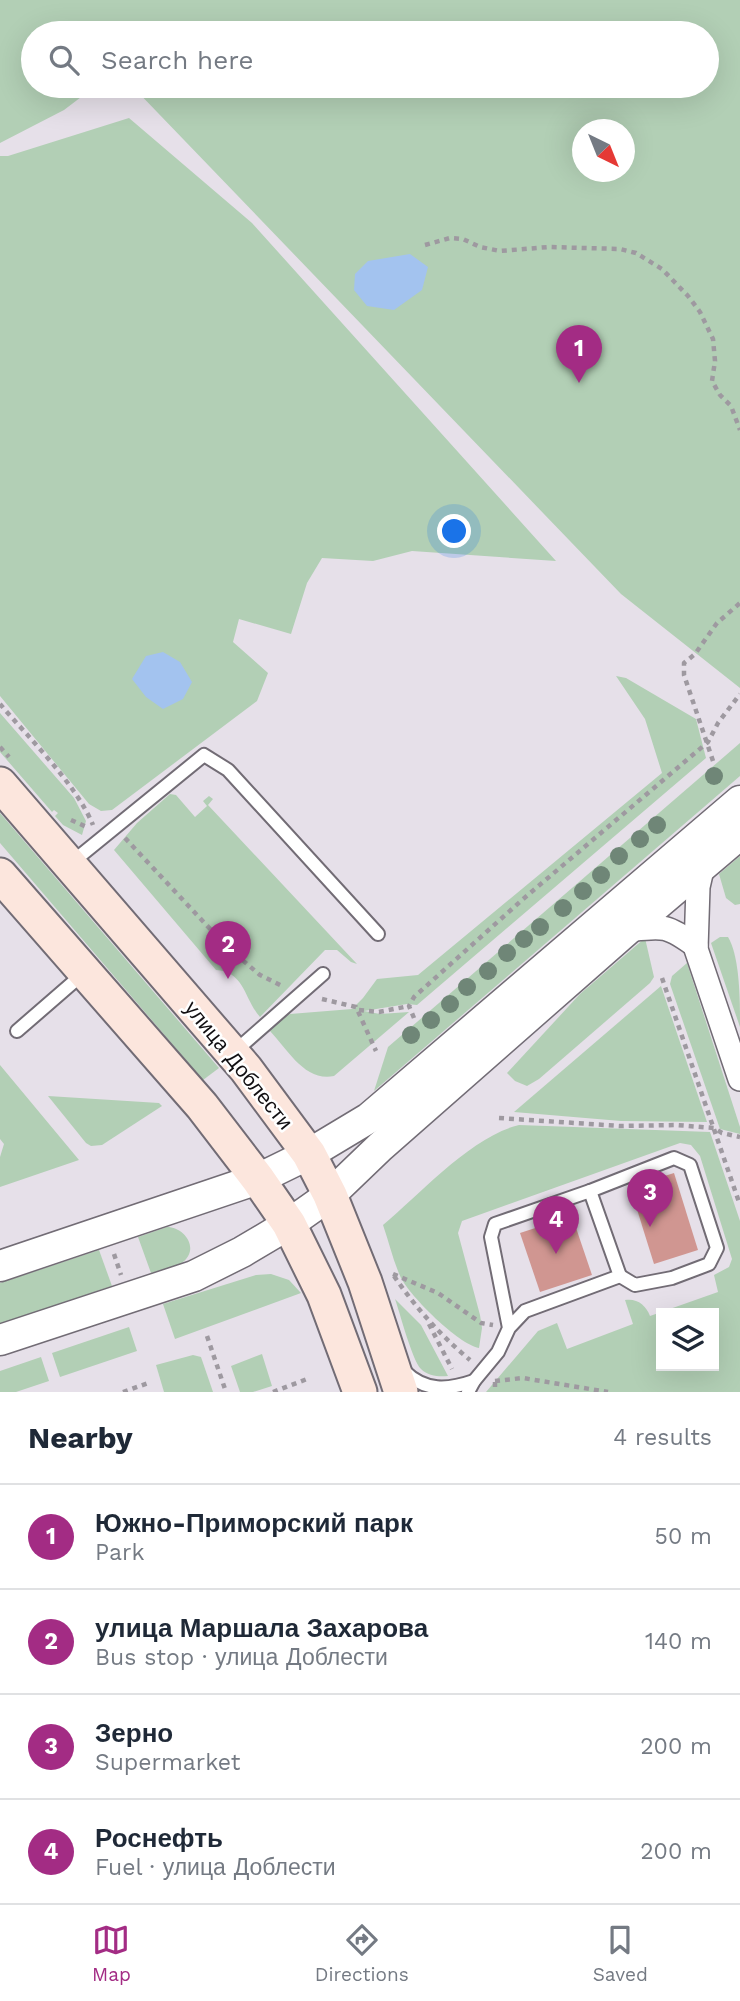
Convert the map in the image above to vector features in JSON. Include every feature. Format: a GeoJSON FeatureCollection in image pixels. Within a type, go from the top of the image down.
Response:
{"type":"FeatureCollection","features":[{"type":"Feature","properties":{"kind":"main road","name":"улица Доблести"},"geometry":{"type":"LineString","coordinates":[[0,784],[232,1054],[309,1154],[330,1195],[365,1282],[393,1360],[401,1392]]}},
{"type":"Feature","properties":{"kind":"main road"},"geometry":{"type":"LineString","coordinates":[[5,886],[85,972],[202,1106],[258,1178],[289,1224],[324,1295],[360,1392]]}},
{"type":"Feature","properties":{"kind":"street"},"geometry":{"type":"LineString","coordinates":[[0,1266],[258,1178],[309,1154],[369,1118],[740,801]]}},
{"type":"Feature","properties":{"kind":"street"},"geometry":{"type":"LineString","coordinates":[[0,1340],[194,1276],[289,1224],[330,1195],[380,1147],[740,834]]}},
{"type":"Feature","properties":{"kind":"street"},"geometry":{"type":"LineString","coordinates":[[704,865],[698,887],[696,946],[740,1079]]}},
{"type":"Feature","properties":{"kind":"street"},"geometry":{"type":"LineString","coordinates":[[627,930],[662,926],[675,931],[696,946]]}},
{"type":"Feature","properties":{"kind":"lane"},"geometry":{"type":"LineString","coordinates":[[69,865],[204,755],[228,770],[378,934]]}},
{"type":"Feature","properties":{"kind":"lane"},"geometry":{"type":"LineString","coordinates":[[17,1031],[85,972]]}},
{"type":"Feature","properties":{"kind":"lane"},"geometry":{"type":"LineString","coordinates":[[232,1054],[323,974]]}},
{"type":"Feature","properties":{"kind":"lane"},"geometry":{"type":"LineString","coordinates":[[509,1328],[491,1237],[495,1224],[674,1158],[690,1165],[717,1248],[709,1265],[672,1278],[635,1285],[620,1276],[590,1191]]}},
{"type":"Feature","properties":{"kind":"lane"},"geometry":{"type":"LineString","coordinates":[[393,1360],[413,1380],[433,1387],[466,1386],[498,1352],[509,1328],[525,1311],[620,1276]]}},
{"type":"Feature","properties":{"kind":"path"},"geometry":{"type":"LineString","coordinates":[[425,245],[450,238],[463,239],[500,251],[563,248],[620,249],[636,253],[662,269],[700,312],[713,340],[715,361],[712,381],[720,395],[731,406],[740,430]]}},
{"type":"Feature","properties":{"kind":"path"},"geometry":{"type":"LineString","coordinates":[[713,761],[684,675],[684,663],[695,654],[718,623],[740,603]]}},
{"type":"Feature","properties":{"kind":"path"},"geometry":{"type":"LineString","coordinates":[[358,1010],[379,1012],[409,1006],[420,990],[708,742],[718,723],[740,694]]}},
{"type":"Feature","properties":{"kind":"path"},"geometry":{"type":"LineString","coordinates":[[0,704],[26,732],[86,810],[99,840]]}},
{"type":"Feature","properties":{"kind":"path"},"geometry":{"type":"LineString","coordinates":[[115,828],[228,947],[260,975],[299,994],[356,1007],[376,1051]]}},
{"type":"Feature","properties":{"kind":"path"},"geometry":{"type":"LineString","coordinates":[[662,978],[740,1205]]}},
{"type":"Feature","properties":{"kind":"path"},"geometry":{"type":"LineString","coordinates":[[409,1006],[414,1018]]}},
{"type":"Feature","properties":{"kind":"path"},"geometry":{"type":"LineString","coordinates":[[499,1118],[620,1126],[676,1125],[714,1128],[722,1133],[740,1137]]}},
{"type":"Feature","properties":{"kind":"path"},"geometry":{"type":"LineString","coordinates":[[111,1246],[124,1283]]}},
{"type":"Feature","properties":{"kind":"path"},"geometry":{"type":"LineString","coordinates":[[392,1273],[438,1293],[481,1323],[509,1328]]}},
{"type":"Feature","properties":{"kind":"path"},"geometry":{"type":"LineString","coordinates":[[426,1317],[454,1374],[466,1386]]}},
{"type":"Feature","properties":{"kind":"path"},"geometry":{"type":"LineString","coordinates":[[207,1336],[226,1392]]}},
{"type":"Feature","properties":{"kind":"path"},"geometry":{"type":"LineString","coordinates":[[272,1392],[307,1379]]}},
{"type":"Feature","properties":{"kind":"path"},"geometry":{"type":"LineString","coordinates":[[123,1392],[151,1382]]}},
{"type":"Feature","properties":{"kind":"green space"},"geometry":{"type":"Polygon","coordinates":[[[0,0],[740,0],[740,688],[621,594],[144,98],[719,98],[719,21],[21,21],[21,98],[80,98],[64,110],[0,143],[0,0]]]}},
{"type":"Feature","properties":{"kind":"green space"},"geometry":{"type":"Polygon","coordinates":[[[129,118],[252,223],[556,561],[412,551],[373,561],[322,558],[307,583],[291,634],[239,619],[233,642],[268,673],[257,701],[112,810],[101,811],[89,804],[0,696],[0,156],[8,156],[129,118]]]}},
{"type":"Feature","properties":{"kind":"green space"},"geometry":{"type":"Polygon","coordinates":[[[616,676],[626,678],[696,719],[706,758],[417,1005],[407,1004],[364,1011],[380,1014],[409,1012],[334,1076],[314,1074],[298,1063],[270,1031],[281,1019],[290,1014],[352,1009],[377,979],[418,975],[662,773],[645,719],[616,676]]]}},
{"type":"Feature","properties":{"kind":"green space"},"geometry":{"type":"Polygon","coordinates":[[[0,713],[74,798],[86,821],[82,835],[63,825],[55,816],[58,813],[54,810],[52,812],[0,752],[0,713]]]}},
{"type":"Feature","properties":{"kind":"green space"},"geometry":{"type":"Polygon","coordinates":[[[740,743],[740,776],[374,1091],[388,1047],[740,743]]]}},
{"type":"Feature","properties":{"kind":"green space"},"geometry":{"type":"Polygon","coordinates":[[[170,794],[176,795],[195,817],[207,806],[203,801],[209,796],[213,799],[208,805],[357,964],[337,950],[325,950],[260,1017],[238,981],[226,972],[216,970],[114,850],[137,823],[170,794]]]}},
{"type":"Feature","properties":{"kind":"green space"},"geometry":{"type":"Polygon","coordinates":[[[0,813],[219,1068],[203,1080],[0,843],[0,813]]]}},
{"type":"Feature","properties":{"kind":"green space"},"geometry":{"type":"Polygon","coordinates":[[[740,856],[740,904],[735,905],[726,898],[719,874],[740,856]]]}},
{"type":"Feature","properties":{"kind":"green space"},"geometry":{"type":"Polygon","coordinates":[[[720,937],[728,937],[735,956],[740,1027],[711,943],[720,937]]]}},
{"type":"Feature","properties":{"kind":"green space"},"geometry":{"type":"Polygon","coordinates":[[[645,938],[654,977],[650,983],[539,1079],[527,1086],[515,1081],[507,1073],[580,994],[645,938]]]}},
{"type":"Feature","properties":{"kind":"green space"},"geometry":{"type":"Polygon","coordinates":[[[687,963],[740,1134],[720,1129],[670,984],[672,976],[687,963]]]}},
{"type":"Feature","properties":{"kind":"green space"},"geometry":{"type":"Polygon","coordinates":[[[661,986],[707,1122],[621,1121],[514,1112],[661,986]]]}},
{"type":"Feature","properties":{"kind":"green space"},"geometry":{"type":"Polygon","coordinates":[[[0,1065],[79,1160],[0,1187],[0,1157],[4,1144],[0,1139],[0,1065]]]}},
{"type":"Feature","properties":{"kind":"green space"},"geometry":{"type":"Polygon","coordinates":[[[48,1096],[159,1103],[162,1106],[102,1145],[91,1146],[48,1096]]]}},
{"type":"Feature","properties":{"kind":"green space"},"geometry":{"type":"Polygon","coordinates":[[[519,1125],[710,1132],[740,1221],[740,1392],[486,1392],[538,1331],[557,1323],[567,1349],[633,1324],[625,1300],[640,1303],[650,1316],[656,1314],[656,1371],[719,1371],[719,1308],[673,1308],[718,1292],[714,1275],[729,1267],[732,1259],[700,1156],[691,1145],[680,1143],[462,1221],[458,1233],[482,1328],[479,1348],[470,1345],[436,1319],[406,1286],[383,1225],[430,1182],[483,1141],[519,1125]]]}},
{"type":"Feature","properties":{"kind":"green space"},"geometry":{"type":"Polygon","coordinates":[[[167,1227],[184,1234],[188,1239],[190,1251],[180,1264],[151,1273],[138,1237],[167,1227]]]}},
{"type":"Feature","properties":{"kind":"green space"},"geometry":{"type":"Polygon","coordinates":[[[99,1250],[112,1286],[0,1324],[0,1283],[99,1250]]]}},
{"type":"Feature","properties":{"kind":"green space"},"geometry":{"type":"Polygon","coordinates":[[[271,1274],[289,1280],[301,1293],[175,1339],[163,1304],[256,1275],[271,1274]]]}},
{"type":"Feature","properties":{"kind":"green space"},"geometry":{"type":"Polygon","coordinates":[[[395,1299],[421,1325],[448,1376],[430,1375],[421,1369],[410,1347],[395,1299]]]}},
{"type":"Feature","properties":{"kind":"green space"},"geometry":{"type":"Polygon","coordinates":[[[129,1327],[137,1351],[60,1377],[52,1353],[129,1327]]]}},
{"type":"Feature","properties":{"kind":"green space"},"geometry":{"type":"Polygon","coordinates":[[[262,1354],[272,1386],[253,1392],[240,1392],[231,1366],[262,1354]]]}},
{"type":"Feature","properties":{"kind":"green space"},"geometry":{"type":"Polygon","coordinates":[[[193,1355],[201,1357],[213,1392],[164,1392],[156,1365],[193,1355]]]}},
{"type":"Feature","properties":{"kind":"green space"},"geometry":{"type":"Polygon","coordinates":[[[41,1357],[49,1381],[16,1392],[0,1392],[0,1371],[41,1357]]]}},
{"type":"Feature","properties":{"kind":"water"},"geometry":{"type":"Polygon","coordinates":[[[410,254],[428,267],[422,290],[394,310],[367,306],[354,290],[355,274],[368,261],[410,254]]]}},
{"type":"Feature","properties":{"kind":"water"},"geometry":{"type":"Polygon","coordinates":[[[163,652],[180,662],[192,682],[183,699],[163,709],[146,697],[132,679],[146,656],[163,652]]]}},
{"type":"Feature","properties":{"kind":"building"},"geometry":{"type":"Polygon","coordinates":[[[674,1173],[698,1250],[654,1264],[630,1187],[674,1173]]]}},
{"type":"Feature","properties":{"kind":"building"},"geometry":{"type":"Polygon","coordinates":[[[572,1216],[592,1275],[540,1292],[520,1233],[572,1216]]]}},
{"type":"Feature","properties":{"kind":"place","name":"Южно-Приморский парк"},"geometry":{"type":"Point","coordinates":[579,383]}},
{"type":"Feature","properties":{"kind":"place","name":"улица Маршала Захарова"},"geometry":{"type":"Point","coordinates":[228,979]}},
{"type":"Feature","properties":{"kind":"place","name":"Зерно"},"geometry":{"type":"Point","coordinates":[650,1227]}},
{"type":"Feature","properties":{"kind":"place","name":"Роснефть"},"geometry":{"type":"Point","coordinates":[556,1254]}}]}
